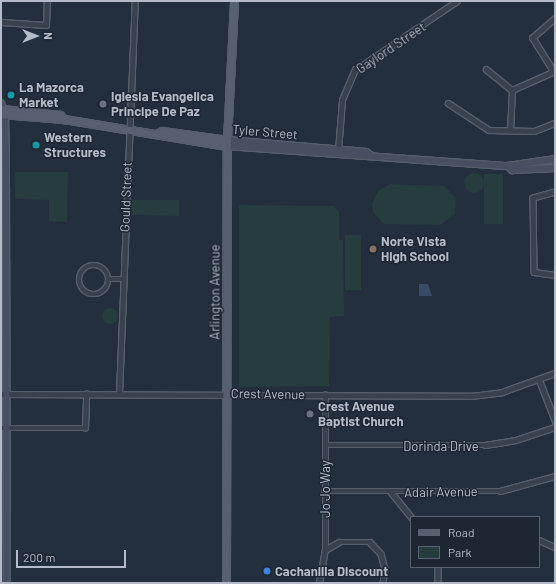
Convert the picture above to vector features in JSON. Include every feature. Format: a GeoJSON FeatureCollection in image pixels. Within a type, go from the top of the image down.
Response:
{"type":"FeatureCollection","features":[{"type":"Feature","properties":{"kind":"main road","name":"Arlington Avenue"},"geometry":{"type":"LineString","coordinates":[[226,583],[228,143],[234,1]]}},
{"type":"Feature","properties":{"kind":"main road","name":"Tyler Street"},"geometry":{"type":"LineString","coordinates":[[2,110],[60,115],[64,119],[129,130],[228,143]]}},
{"type":"Feature","properties":{"kind":"street"},"geometry":{"type":"LineString","coordinates":[[1,22],[46,25],[47,1]]}},
{"type":"Feature","properties":{"kind":"street","name":"Gould Street"},"geometry":{"type":"LineString","coordinates":[[119,394],[135,1]]}},
{"type":"Feature","properties":{"kind":"street","name":"Gaylord Street"},"geometry":{"type":"LineString","coordinates":[[338,152],[342,100],[355,70],[435,19],[457,1]]}},
{"type":"Feature","properties":{"kind":"street"},"geometry":{"type":"LineString","coordinates":[[512,90],[554,71],[532,38],[555,18]]}},
{"type":"Feature","properties":{"kind":"street"},"geometry":{"type":"LineString","coordinates":[[486,69],[512,90]]}},
{"type":"Feature","properties":{"kind":"street"},"geometry":{"type":"LineString","coordinates":[[510,131],[512,90]]}},
{"type":"Feature","properties":{"kind":"street"},"geometry":{"type":"LineString","coordinates":[[448,103],[489,130],[534,131],[555,123]]}},
{"type":"Feature","properties":{"kind":"street"},"geometry":{"type":"LineString","coordinates":[[2,110],[4,286],[9,394],[8,483],[4,538],[7,583]]}},
{"type":"Feature","properties":{"kind":"street","name":"Tyler Street"},"geometry":{"type":"LineString","coordinates":[[228,143],[508,166],[555,159]]}},
{"type":"Feature","properties":{"kind":"street","name":"Tyler Street"},"geometry":{"type":"LineString","coordinates":[[508,166],[512,170],[555,168]]}},
{"type":"Feature","properties":{"kind":"street"},"geometry":{"type":"LineString","coordinates":[[555,192],[532,198],[534,272],[555,275]]}},
{"type":"Feature","properties":{"kind":"street"},"geometry":{"type":"LineString","coordinates":[[80,270],[108,270],[110,281],[108,291],[81,291],[80,270]]}},
{"type":"Feature","properties":{"kind":"street"},"geometry":{"type":"LineString","coordinates":[[110,281],[123,281]]}},
{"type":"Feature","properties":{"kind":"street","name":"Crest Avenue"},"geometry":{"type":"LineString","coordinates":[[1,394],[480,396],[555,373]]}},
{"type":"Feature","properties":{"kind":"street"},"geometry":{"type":"LineString","coordinates":[[539,379],[555,420]]}},
{"type":"Feature","properties":{"kind":"street"},"geometry":{"type":"LineString","coordinates":[[1,428],[85,428],[86,394]]}},
{"type":"Feature","properties":{"kind":"street","name":"Jo Jo Way"},"geometry":{"type":"LineString","coordinates":[[319,583],[325,550],[325,395]]}},
{"type":"Feature","properties":{"kind":"street","name":"Dorinda Drive"},"geometry":{"type":"LineString","coordinates":[[325,445],[485,446],[516,440],[555,427]]}},
{"type":"Feature","properties":{"kind":"street","name":"Adair Avenue"},"geometry":{"type":"LineString","coordinates":[[324,491],[500,491],[555,476]]}},
{"type":"Feature","properties":{"kind":"street"},"geometry":{"type":"LineString","coordinates":[[1,483],[8,483]]}},
{"type":"Feature","properties":{"kind":"street"},"geometry":{"type":"LineString","coordinates":[[391,492],[410,516]]}},
{"type":"Feature","properties":{"kind":"street"},"geometry":{"type":"LineString","coordinates":[[540,540],[555,547]]}},
{"type":"Feature","properties":{"kind":"street"},"geometry":{"type":"LineString","coordinates":[[325,550],[339,542],[370,542],[381,554],[385,569],[383,583]]}},
{"type":"Feature","properties":{"kind":"street"},"geometry":{"type":"LineString","coordinates":[[438,568],[438,583]]}},
{"type":"Feature","properties":{"kind":"green space"},"geometry":{"type":"Polygon","coordinates":[[[15,172],[68,172],[67,222],[49,221],[49,200],[15,199],[15,172]]]}},
{"type":"Feature","properties":{"kind":"green space"},"geometry":{"type":"Polygon","coordinates":[[[470,173],[478,173],[484,179],[484,187],[478,193],[470,193],[464,187],[464,179],[470,173]]]}},
{"type":"Feature","properties":{"kind":"green space"},"geometry":{"type":"Polygon","coordinates":[[[484,174],[503,174],[503,224],[484,224],[484,174]]]}},
{"type":"Feature","properties":{"kind":"green space"},"geometry":{"type":"Polygon","coordinates":[[[390,184],[444,186],[456,198],[455,214],[440,225],[384,224],[373,212],[372,204],[378,191],[390,184]]]}},
{"type":"Feature","properties":{"kind":"green space"},"geometry":{"type":"Polygon","coordinates":[[[132,200],[179,200],[179,216],[131,215],[132,200]]]}},
{"type":"Feature","properties":{"kind":"green space"},"geometry":{"type":"Polygon","coordinates":[[[239,205],[334,206],[339,212],[339,240],[343,240],[344,316],[330,317],[329,386],[239,387],[239,205]]]}},
{"type":"Feature","properties":{"kind":"green space"},"geometry":{"type":"Polygon","coordinates":[[[345,235],[361,235],[361,290],[345,290],[345,235]]]}},
{"type":"Feature","properties":{"kind":"green space"},"geometry":{"type":"Polygon","coordinates":[[[110,308],[116,310],[118,316],[116,322],[110,324],[104,322],[102,316],[104,310],[110,308]]]}},
{"type":"Feature","properties":{"kind":"water"},"geometry":{"type":"Polygon","coordinates":[[[419,284],[428,284],[432,296],[419,296],[419,284]]]}},
{"type":"Feature","properties":{"kind":"place","name":"La Mazorca Market"},"geometry":{"type":"Point","coordinates":[11,95]}},
{"type":"Feature","properties":{"kind":"place","name":"Iglesia Evangelica Principe De Paz"},"geometry":{"type":"Point","coordinates":[103,104]}},
{"type":"Feature","properties":{"kind":"place","name":"Western Structures"},"geometry":{"type":"Point","coordinates":[36,145]}},
{"type":"Feature","properties":{"kind":"place","name":"Norte Vista High School"},"geometry":{"type":"Point","coordinates":[373,249]}},
{"type":"Feature","properties":{"kind":"place","name":"Crest Avenue Baptist Church"},"geometry":{"type":"Point","coordinates":[310,414]}},
{"type":"Feature","properties":{"kind":"place","name":"Cachanilla Discount"},"geometry":{"type":"Point","coordinates":[267,571]}}]}
